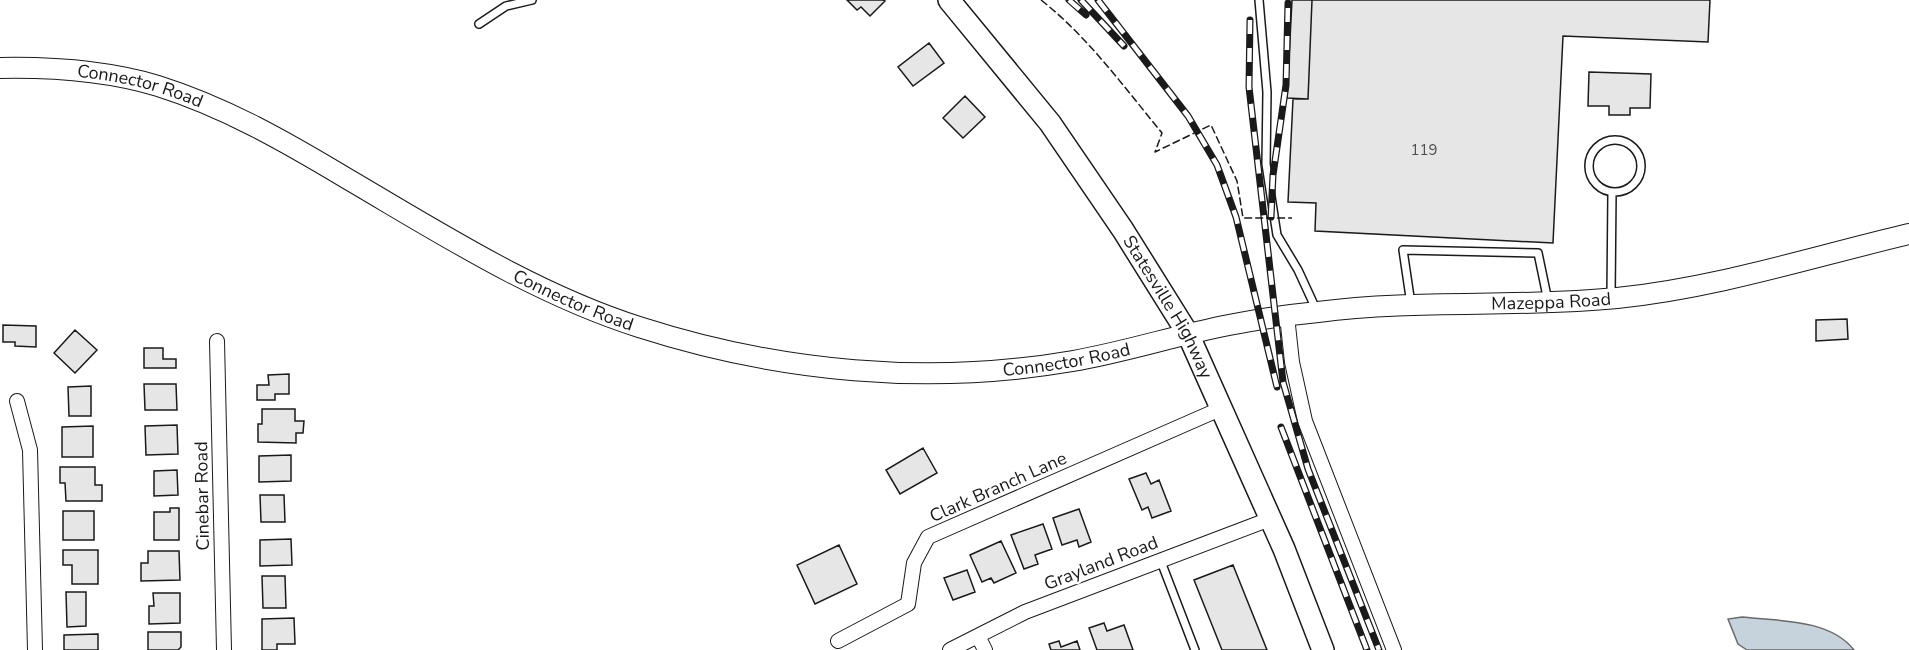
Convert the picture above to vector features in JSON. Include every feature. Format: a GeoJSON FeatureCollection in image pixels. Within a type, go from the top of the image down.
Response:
{"type":"FeatureCollection","features":[{"type":"Feature","properties":{"kind":"main road","name":"Statesville Highway"},"geometry":{"type":"LineString","coordinates":[[949,0],[1050,123],[1123,231],[1188,334],[1270,519],[1323,650]]}},
{"type":"Feature","properties":{"kind":"street","name":"Connector Road"},"geometry":{"type":"LineString","coordinates":[[0,68],[52,69],[116,77],[190,97],[267,132],[477,253],[536,284],[636,326],[753,356],[851,370],[954,374],[1021,369],[1077,360],[1188,334]]}},
{"type":"Feature","properties":{"kind":"street","name":"Mazeppa Road"},"geometry":{"type":"LineString","coordinates":[[1188,334],[1259,319],[1317,312],[1411,304],[1548,302],[1611,298],[1696,287],[1909,234]]}},
{"type":"Feature","properties":{"kind":"street"},"geometry":{"type":"LineString","coordinates":[[1287,316],[1292,362],[1305,421],[1394,650]]}},
{"type":"Feature","properties":{"kind":"street","name":"Cinebar Road"},"geometry":{"type":"LineString","coordinates":[[217,341],[224,650]]}},
{"type":"Feature","properties":{"kind":"street"},"geometry":{"type":"LineString","coordinates":[[17,401],[30,450],[35,650]]}},
{"type":"Feature","properties":{"kind":"street","name":"Clark Branch Lane"},"geometry":{"type":"LineString","coordinates":[[838,641],[908,604],[914,563],[928,537],[1220,409]]}},
{"type":"Feature","properties":{"kind":"street","name":"Grayland Road"},"geometry":{"type":"LineString","coordinates":[[950,650],[1025,612],[1270,519]]}},
{"type":"Feature","properties":{"kind":"street"},"geometry":{"type":"LineString","coordinates":[[978,636],[985,650]]}},
{"type":"Feature","properties":{"kind":"lane"},"geometry":{"type":"LineString","coordinates":[[479,24],[506,6],[531,0]]}},
{"type":"Feature","properties":{"kind":"lane"},"geometry":{"type":"LineString","coordinates":[[1259,0],[1268,92],[1266,164],[1277,235],[1298,270],[1317,312]]}},
{"type":"Feature","properties":{"kind":"lane"},"geometry":{"type":"LineString","coordinates":[[1621,141],[1635,150],[1641,166],[1639,175],[1628,188],[1612,192],[1597,185],[1589,170],[1589,161],[1592,153],[1604,142],[1621,141]]}},
{"type":"Feature","properties":{"kind":"lane"},"geometry":{"type":"LineString","coordinates":[[1611,298],[1612,192]]}},
{"type":"Feature","properties":{"kind":"lane"},"geometry":{"type":"LineString","coordinates":[[1411,304],[1404,250],[1538,253],[1548,302]]}},
{"type":"Feature","properties":{"kind":"lane"},"geometry":{"type":"LineString","coordinates":[[1160,559],[1195,650]]}},
{"type":"Feature","properties":{"kind":"shaded area"},"geometry":{"type":"Polygon","coordinates":[[[1742,617],[1803,623],[1818,627],[1832,632],[1854,650],[1747,650],[1738,644],[1728,619],[1742,617]]]}},
{"type":"Feature","properties":{"kind":"building"},"geometry":{"type":"Polygon","coordinates":[[[847,0],[885,1],[870,16],[861,7],[857,10],[847,0]]]}},
{"type":"Feature","properties":{"kind":"building"},"geometry":{"type":"Polygon","coordinates":[[[1292,0],[1312,0],[1308,99],[1287,98],[1292,0]]]}},
{"type":"Feature","properties":{"kind":"building"},"geometry":{"type":"Polygon","coordinates":[[[1312,0],[1710,0],[1708,42],[1563,36],[1553,243],[1315,231],[1316,203],[1288,202],[1293,99],[1308,99],[1312,0]]]}},
{"type":"Feature","properties":{"kind":"building"},"geometry":{"type":"Polygon","coordinates":[[[929,43],[944,63],[913,86],[898,67],[929,43]]]}},
{"type":"Feature","properties":{"kind":"building"},"geometry":{"type":"Polygon","coordinates":[[[1589,72],[1651,74],[1650,108],[1630,108],[1630,115],[1609,115],[1609,106],[1588,106],[1589,72]]]}},
{"type":"Feature","properties":{"kind":"building"},"geometry":{"type":"Polygon","coordinates":[[[965,96],[985,117],[963,138],[943,118],[965,96]]]}},
{"type":"Feature","properties":{"kind":"building"},"geometry":{"type":"Polygon","coordinates":[[[1847,319],[1848,339],[1816,341],[1816,320],[1847,319]]]}},
{"type":"Feature","properties":{"kind":"building"},"geometry":{"type":"Polygon","coordinates":[[[3,325],[36,326],[36,347],[15,346],[15,342],[3,342],[3,325]]]}},
{"type":"Feature","properties":{"kind":"building"},"geometry":{"type":"Polygon","coordinates":[[[75,330],[97,350],[75,373],[54,353],[75,330]]]}},
{"type":"Feature","properties":{"kind":"building"},"geometry":{"type":"Polygon","coordinates":[[[144,348],[163,348],[163,359],[176,359],[176,368],[144,368],[144,348]]]}},
{"type":"Feature","properties":{"kind":"building"},"geometry":{"type":"Polygon","coordinates":[[[289,374],[289,394],[275,394],[275,400],[257,400],[257,385],[269,385],[268,375],[289,374]]]}},
{"type":"Feature","properties":{"kind":"building"},"geometry":{"type":"Polygon","coordinates":[[[144,384],[176,384],[177,410],[145,410],[144,384]]]}},
{"type":"Feature","properties":{"kind":"building"},"geometry":{"type":"Polygon","coordinates":[[[91,386],[91,416],[69,416],[68,387],[91,386]]]}},
{"type":"Feature","properties":{"kind":"building"},"geometry":{"type":"Polygon","coordinates":[[[262,409],[295,409],[295,421],[304,421],[303,433],[296,433],[296,443],[258,442],[258,424],[262,424],[262,409]]]}},
{"type":"Feature","properties":{"kind":"building"},"geometry":{"type":"Polygon","coordinates":[[[177,425],[178,454],[146,455],[145,426],[177,425]]]}},
{"type":"Feature","properties":{"kind":"building"},"geometry":{"type":"Polygon","coordinates":[[[93,426],[93,457],[62,457],[62,427],[93,426]]]}},
{"type":"Feature","properties":{"kind":"building"},"geometry":{"type":"Polygon","coordinates":[[[923,448],[937,473],[900,494],[886,470],[923,448]]]}},
{"type":"Feature","properties":{"kind":"building"},"geometry":{"type":"Polygon","coordinates":[[[291,455],[291,481],[259,482],[259,456],[291,455]]]}},
{"type":"Feature","properties":{"kind":"building"},"geometry":{"type":"Polygon","coordinates":[[[60,467],[95,467],[95,485],[102,485],[102,501],[66,501],[65,483],[60,483],[60,467]]]}},
{"type":"Feature","properties":{"kind":"building"},"geometry":{"type":"Polygon","coordinates":[[[177,470],[178,495],[154,496],[154,471],[177,470]]]}},
{"type":"Feature","properties":{"kind":"building"},"geometry":{"type":"Polygon","coordinates":[[[1146,473],[1151,484],[1159,480],[1171,511],[1152,518],[1148,507],[1142,510],[1129,479],[1146,473]]]}},
{"type":"Feature","properties":{"kind":"building"},"geometry":{"type":"Polygon","coordinates":[[[260,495],[284,495],[285,522],[261,522],[260,495]]]}},
{"type":"Feature","properties":{"kind":"building"},"geometry":{"type":"Polygon","coordinates":[[[170,508],[179,508],[179,540],[154,540],[154,512],[170,512],[170,508]]]}},
{"type":"Feature","properties":{"kind":"building"},"geometry":{"type":"Polygon","coordinates":[[[1079,509],[1091,542],[1079,547],[1077,540],[1062,545],[1053,518],[1079,509]]]}},
{"type":"Feature","properties":{"kind":"building"},"geometry":{"type":"Polygon","coordinates":[[[63,511],[94,511],[94,540],[63,540],[63,511]]]}},
{"type":"Feature","properties":{"kind":"building"},"geometry":{"type":"Polygon","coordinates":[[[1043,524],[1052,549],[1035,555],[1038,564],[1024,569],[1011,535],[1043,524]]]}},
{"type":"Feature","properties":{"kind":"building"},"geometry":{"type":"Polygon","coordinates":[[[291,539],[292,565],[260,566],[260,540],[291,539]]]}},
{"type":"Feature","properties":{"kind":"building"},"geometry":{"type":"Polygon","coordinates":[[[1001,541],[1016,573],[994,583],[991,578],[982,582],[970,555],[1001,541]]]}},
{"type":"Feature","properties":{"kind":"building"},"geometry":{"type":"Polygon","coordinates":[[[839,545],[857,584],[815,604],[797,565],[839,545]]]}},
{"type":"Feature","properties":{"kind":"building"},"geometry":{"type":"Polygon","coordinates":[[[63,550],[98,550],[98,584],[72,584],[72,565],[63,565],[63,550]]]}},
{"type":"Feature","properties":{"kind":"building"},"geometry":{"type":"Polygon","coordinates":[[[148,551],[179,551],[180,580],[141,581],[141,563],[148,563],[148,551]]]}},
{"type":"Feature","properties":{"kind":"building"},"geometry":{"type":"Polygon","coordinates":[[[1233,565],[1267,650],[1222,650],[1194,580],[1233,565]]]}},
{"type":"Feature","properties":{"kind":"building"},"geometry":{"type":"Polygon","coordinates":[[[967,570],[975,592],[953,600],[944,578],[967,570]]]}},
{"type":"Feature","properties":{"kind":"building"},"geometry":{"type":"Polygon","coordinates":[[[262,576],[285,576],[286,608],[263,608],[262,576]]]}},
{"type":"Feature","properties":{"kind":"building"},"geometry":{"type":"Polygon","coordinates":[[[66,592],[86,592],[86,626],[67,627],[66,592]]]}},
{"type":"Feature","properties":{"kind":"building"},"geometry":{"type":"Polygon","coordinates":[[[153,593],[180,593],[180,623],[149,624],[149,606],[154,606],[153,593]]]}},
{"type":"Feature","properties":{"kind":"building"},"geometry":{"type":"Polygon","coordinates":[[[294,618],[295,644],[277,644],[277,650],[262,650],[262,619],[294,618]]]}},
{"type":"Feature","properties":{"kind":"building"},"geometry":{"type":"Polygon","coordinates":[[[1104,623],[1107,631],[1124,625],[1133,650],[1097,650],[1089,628],[1104,623]]]}},
{"type":"Feature","properties":{"kind":"building"},"geometry":{"type":"Polygon","coordinates":[[[148,632],[181,632],[181,647],[178,650],[148,650],[148,632]]]}},
{"type":"Feature","properties":{"kind":"building"},"geometry":{"type":"Polygon","coordinates":[[[98,634],[98,650],[64,650],[64,635],[98,634]]]}},
{"type":"Feature","properties":{"kind":"building"},"geometry":{"type":"Polygon","coordinates":[[[1059,641],[1061,647],[1077,641],[1080,650],[1051,650],[1049,644],[1059,641]]]}},
{"type":"Feature","properties":{"kind":"railway"},"geometry":{"type":"LineString","coordinates":[[1069,0],[1086,15]]}},
{"type":"Feature","properties":{"kind":"railway"},"geometry":{"type":"LineString","coordinates":[[1081,0],[1124,46]]}},
{"type":"Feature","properties":{"kind":"railway"},"geometry":{"type":"LineString","coordinates":[[1098,0],[1188,116],[1217,165],[1236,217],[1277,387]]}},
{"type":"Feature","properties":{"kind":"railway"},"geometry":{"type":"LineString","coordinates":[[1271,217],[1273,175],[1286,85],[1288,3]]}},
{"type":"Feature","properties":{"kind":"railway"},"geometry":{"type":"LineString","coordinates":[[1250,20],[1249,87],[1283,382],[1308,469],[1379,650]]}},
{"type":"Feature","properties":{"kind":"railway"},"geometry":{"type":"LineString","coordinates":[[1281,427],[1367,650]]}},
{"type":"Feature","properties":{"kind":"fence"},"geometry":{"type":"LineString","coordinates":[[1041,0],[1090,46],[1162,133],[1155,152],[1211,125],[1237,181],[1243,218],[1292,218]]}}]}
